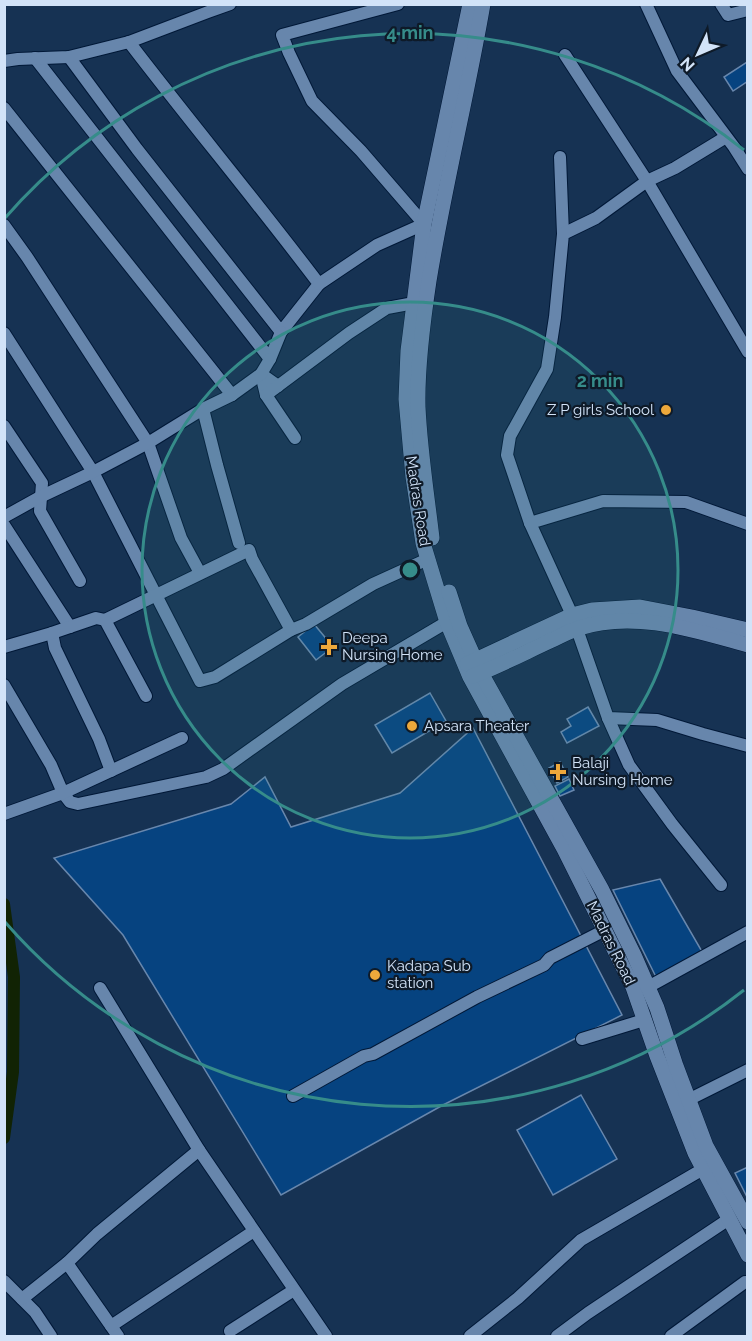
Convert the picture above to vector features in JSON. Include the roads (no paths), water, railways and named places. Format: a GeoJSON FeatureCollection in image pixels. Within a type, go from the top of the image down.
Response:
{"type":"FeatureCollection","features":[{"type":"Feature","properties":{"kind":"main road","name":"Madras Road"},"geometry":{"type":"LineString","coordinates":[[470,4],[424,224],[419,306],[408,351],[406,399],[413,477],[423,543],[447,622],[473,669],[633,987],[695,1153],[709,1166]]}},
{"type":"Feature","properties":{"kind":"main road"},"geometry":{"type":"LineString","coordinates":[[483,4],[474,59],[419,306],[418,406],[434,547],[473,669],[602,890],[634,955],[657,1008],[706,1146],[709,1166],[742,1217],[747,1255]]}},
{"type":"Feature","properties":{"kind":"main road"},"geometry":{"type":"LineString","coordinates":[[473,669],[575,622],[592,610],[640,607],[747,630]]}},
{"type":"Feature","properties":{"kind":"main road"},"geometry":{"type":"LineString","coordinates":[[575,622],[638,621],[686,628],[747,645]]}},
{"type":"Feature","properties":{"kind":"street"},"geometry":{"type":"LineString","coordinates":[[4,61],[69,57],[129,42],[230,4]]}},
{"type":"Feature","properties":{"kind":"street"},"geometry":{"type":"LineString","coordinates":[[4,517],[148,443],[232,395],[261,374],[281,332],[319,284],[377,244],[424,224],[361,151],[312,101],[282,35],[398,4]]}},
{"type":"Feature","properties":{"kind":"street"},"geometry":{"type":"LineString","coordinates":[[646,4],[677,71],[747,169]]}},
{"type":"Feature","properties":{"kind":"street"},"geometry":{"type":"LineString","coordinates":[[722,4],[728,15],[747,10]]}},
{"type":"Feature","properties":{"kind":"street"},"geometry":{"type":"LineString","coordinates":[[129,42],[319,284]]}},
{"type":"Feature","properties":{"kind":"street"},"geometry":{"type":"LineString","coordinates":[[565,55],[646,182],[747,352]]}},
{"type":"Feature","properties":{"kind":"street"},"geometry":{"type":"LineString","coordinates":[[69,57],[137,149],[281,332]]}},
{"type":"Feature","properties":{"kind":"street"},"geometry":{"type":"LineString","coordinates":[[35,58],[270,359]]}},
{"type":"Feature","properties":{"kind":"street"},"geometry":{"type":"LineString","coordinates":[[4,108],[232,395]]}},
{"type":"Feature","properties":{"kind":"street"},"geometry":{"type":"LineString","coordinates":[[563,234],[596,218],[646,182],[675,168],[726,137]]}},
{"type":"Feature","properties":{"kind":"street"},"geometry":{"type":"LineString","coordinates":[[560,157],[563,234],[555,317],[547,369],[510,436],[507,455],[530,523],[575,622],[608,718],[629,765],[672,824],[722,885]]}},
{"type":"Feature","properties":{"kind":"street"},"geometry":{"type":"LineString","coordinates":[[4,225],[148,443],[181,538],[200,573]]}},
{"type":"Feature","properties":{"kind":"street"},"geometry":{"type":"LineString","coordinates":[[266,395],[349,333],[387,308],[419,306]]}},
{"type":"Feature","properties":{"kind":"street"},"geometry":{"type":"LineString","coordinates":[[4,333],[93,472],[200,681],[215,677],[291,630],[306,624],[373,584],[428,559]]}},
{"type":"Feature","properties":{"kind":"street"},"geometry":{"type":"LineString","coordinates":[[261,374],[278,386]]}},
{"type":"Feature","properties":{"kind":"street"},"geometry":{"type":"LineString","coordinates":[[261,374],[266,395],[295,438]]}},
{"type":"Feature","properties":{"kind":"street"},"geometry":{"type":"LineString","coordinates":[[204,409],[239,543]]}},
{"type":"Feature","properties":{"kind":"street"},"geometry":{"type":"LineString","coordinates":[[4,426],[42,483],[39,511],[80,581]]}},
{"type":"Feature","properties":{"kind":"street"},"geometry":{"type":"LineString","coordinates":[[530,523],[603,501],[686,502],[747,524]]}},
{"type":"Feature","properties":{"kind":"street"},"geometry":{"type":"LineString","coordinates":[[4,525],[70,627]]}},
{"type":"Feature","properties":{"kind":"street"},"geometry":{"type":"LineString","coordinates":[[4,647],[96,618],[105,620],[249,549],[252,559],[291,630]]}},
{"type":"Feature","properties":{"kind":"street"},"geometry":{"type":"LineString","coordinates":[[105,620],[146,696]]}},
{"type":"Feature","properties":{"kind":"street"},"geometry":{"type":"LineString","coordinates":[[4,685],[51,765],[63,793],[70,802],[78,804],[206,777],[223,769],[342,684],[447,622]]}},
{"type":"Feature","properties":{"kind":"street"},"geometry":{"type":"LineString","coordinates":[[52,633],[55,648],[99,739],[111,771]]}},
{"type":"Feature","properties":{"kind":"street"},"geometry":{"type":"LineString","coordinates":[[608,718],[657,720],[747,746]]}},
{"type":"Feature","properties":{"kind":"street"},"geometry":{"type":"LineString","coordinates":[[4,814],[63,793],[182,738]]}},
{"type":"Feature","properties":{"kind":"street"},"geometry":{"type":"LineString","coordinates":[[293,1096],[364,1056],[373,1054],[477,997],[543,965],[550,957],[605,930]]}},
{"type":"Feature","properties":{"kind":"street"},"geometry":{"type":"LineString","coordinates":[[648,987],[747,932]]}},
{"type":"Feature","properties":{"kind":"street"},"geometry":{"type":"LineString","coordinates":[[100,988],[199,1150],[326,1336]]}},
{"type":"Feature","properties":{"kind":"street"},"geometry":{"type":"LineString","coordinates":[[582,1039],[644,1020]]}},
{"type":"Feature","properties":{"kind":"street"},"geometry":{"type":"LineString","coordinates":[[688,1100],[747,1070]]}},
{"type":"Feature","properties":{"kind":"street"},"geometry":{"type":"LineString","coordinates":[[22,1299],[199,1150]]}},
{"type":"Feature","properties":{"kind":"street"},"geometry":{"type":"LineString","coordinates":[[470,1336],[518,1298],[581,1240],[709,1166]]}},
{"type":"Feature","properties":{"kind":"street"},"geometry":{"type":"LineString","coordinates":[[557,1336],[588,1313],[742,1217]]}},
{"type":"Feature","properties":{"kind":"street"},"geometry":{"type":"LineString","coordinates":[[67,1263],[115,1331],[254,1231]]}},
{"type":"Feature","properties":{"kind":"street"},"geometry":{"type":"LineString","coordinates":[[4,1281],[35,1312],[51,1336]]}},
{"type":"Feature","properties":{"kind":"street"},"geometry":{"type":"LineString","coordinates":[[671,1336],[747,1282]]}},
{"type":"Feature","properties":{"kind":"street"},"geometry":{"type":"LineString","coordinates":[[230,1331],[294,1290]]}},
{"type":"Feature","properties":{"kind":"waterway"},"geometry":{"type":"LineString","coordinates":[[4,904],[14,977],[13,1072],[4,1138]]}},
{"type":"Feature","properties":{"kind":"place","name":"Z P girls School"},"geometry":{"type":"Point","coordinates":[666,410]}},
{"type":"Feature","properties":{"kind":"place","name":"Deepa Nursing Home"},"geometry":{"type":"Point","coordinates":[329,647]}},
{"type":"Feature","properties":{"kind":"place","name":"Apsara Theater"},"geometry":{"type":"Point","coordinates":[412,726]}},
{"type":"Feature","properties":{"kind":"place","name":"Balaji Nursing Home"},"geometry":{"type":"Point","coordinates":[558,772]}},
{"type":"Feature","properties":{"kind":"place","name":"Kadapa Sub station"},"geometry":{"type":"Point","coordinates":[375,975]}}]}
